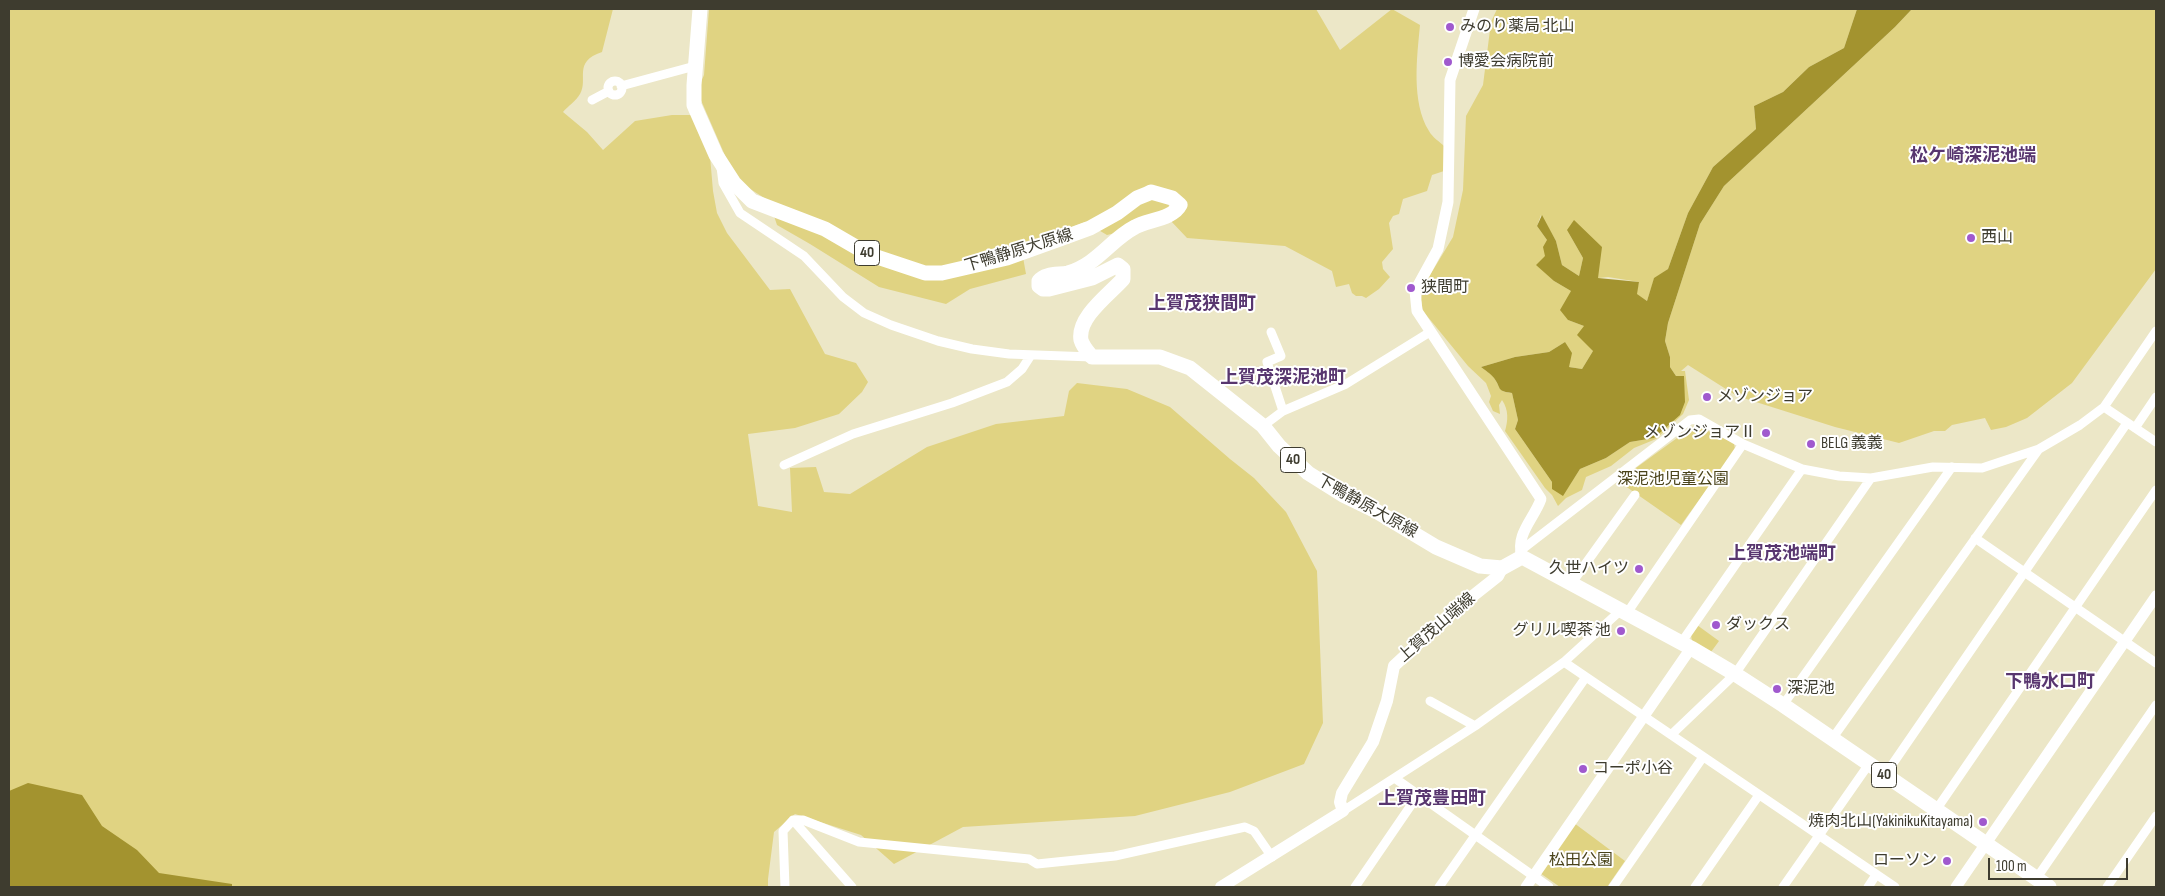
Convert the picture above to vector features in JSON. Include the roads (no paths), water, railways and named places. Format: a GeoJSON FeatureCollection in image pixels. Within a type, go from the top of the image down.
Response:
{"type":"FeatureCollection","features":[{"type":"Feature","properties":{"kind":"main road","name":"下鴨静原大原線"},"geometry":{"type":"LineString","coordinates":[[700,9],[694,105],[720,162],[739,189],[752,201],[825,229],[868,254],[926,273],[942,273],[1007,258],[1060,240],[1104,220],[1151,192],[1172,198],[1180,205],[1171,214],[1130,229],[1097,258],[1083,267],[1067,273],[1047,276],[1039,281],[1039,286],[1049,290],[1092,278],[1118,265],[1123,269],[1123,279],[1097,304],[1083,329],[1081,338],[1083,346],[1092,357],[1160,357],[1190,368],[1263,426],[1279,446],[1308,473],[1343,495],[1376,511],[1436,547],[1480,566],[1502,568]]}},
{"type":"Feature","properties":{"kind":"main road"},"geometry":{"type":"LineString","coordinates":[[1502,568],[1521,554]]}},
{"type":"Feature","properties":{"kind":"main road","name":"40"},"geometry":{"type":"LineString","coordinates":[[1521,554],[1571,584],[1734,674],[1783,705],[2043,883]]}},
{"type":"Feature","properties":{"kind":"main road","name":"上賀茂山端線"},"geometry":{"type":"LineString","coordinates":[[1343,811],[1340,802],[1342,793],[1373,742],[1387,701],[1394,666],[1450,614],[1498,576],[1502,568]]}},
{"type":"Feature","properties":{"kind":"main road"},"geometry":{"type":"LineString","coordinates":[[1221,887],[1272,857],[1343,811]]}},
{"type":"Feature","properties":{"kind":"street"},"geometry":{"type":"LineString","coordinates":[[1474,9],[1450,80],[1450,174],[1448,202],[1442,233],[1432,263],[1415,291],[1417,311],[1541,499],[1522,534],[1521,554]]}},
{"type":"Feature","properties":{"kind":"street"},"geometry":{"type":"LineString","coordinates":[[592,100],[609,91],[609,86],[613,82],[619,83],[622,86],[695,66]]}},
{"type":"Feature","properties":{"kind":"street"},"geometry":{"type":"LineString","coordinates":[[720,162],[723,183],[740,213],[804,256],[843,297],[864,313],[938,342],[972,349],[1031,355],[1092,357]]}},
{"type":"Feature","properties":{"kind":"street"},"geometry":{"type":"LineString","coordinates":[[1521,554],[1690,420],[1699,419],[1743,444],[1802,469],[1839,476],[1871,478],[1933,467],[1982,468],[2039,449],[2080,425],[2104,407],[2156,331]]}},
{"type":"Feature","properties":{"kind":"street"},"geometry":{"type":"LineString","coordinates":[[1271,332],[1281,356],[1267,362],[1283,412]]}},
{"type":"Feature","properties":{"kind":"street"},"geometry":{"type":"LineString","coordinates":[[1263,426],[1283,412],[1346,384],[1430,332]]}},
{"type":"Feature","properties":{"kind":"street"},"geometry":{"type":"LineString","coordinates":[[784,465],[853,434],[952,403],[1007,382],[1022,369],[1031,355]]}},
{"type":"Feature","properties":{"kind":"street"},"geometry":{"type":"LineString","coordinates":[[1885,775],[2023,573],[2131,425],[2156,397]]}},
{"type":"Feature","properties":{"kind":"street"},"geometry":{"type":"LineString","coordinates":[[2104,407],[2156,442]]}},
{"type":"Feature","properties":{"kind":"street"},"geometry":{"type":"LineString","coordinates":[[1343,811],[1396,779],[1475,726],[1564,662],[1623,612],[1743,444]]}},
{"type":"Feature","properties":{"kind":"street"},"geometry":{"type":"LineString","coordinates":[[1832,739],[2039,449]]}},
{"type":"Feature","properties":{"kind":"street"},"geometry":{"type":"LineString","coordinates":[[1783,705],[1952,467]]}},
{"type":"Feature","properties":{"kind":"street"},"geometry":{"type":"LineString","coordinates":[[1526,887],[1643,716],[1686,646],[1802,469]]}},
{"type":"Feature","properties":{"kind":"street"},"geometry":{"type":"LineString","coordinates":[[1671,735],[1734,674],[1871,478]]}},
{"type":"Feature","properties":{"kind":"street"},"geometry":{"type":"LineString","coordinates":[[1936,810],[2156,490]]}},
{"type":"Feature","properties":{"kind":"street"},"geometry":{"type":"LineString","coordinates":[[1571,584],[1635,496]]}},
{"type":"Feature","properties":{"kind":"street"},"geometry":{"type":"LineString","coordinates":[[1975,538],[2023,573],[2156,663]]}},
{"type":"Feature","properties":{"kind":"street"},"geometry":{"type":"LineString","coordinates":[[1956,887],[2156,596]]}},
{"type":"Feature","properties":{"kind":"street"},"geometry":{"type":"LineString","coordinates":[[1564,662],[1895,887]]}},
{"type":"Feature","properties":{"kind":"street"},"geometry":{"type":"LineString","coordinates":[[1439,887],[1586,677]]}},
{"type":"Feature","properties":{"kind":"street"},"geometry":{"type":"LineString","coordinates":[[1430,701],[1475,726]]}},
{"type":"Feature","properties":{"kind":"street"},"geometry":{"type":"LineString","coordinates":[[2043,883],[2156,705]]}},
{"type":"Feature","properties":{"kind":"street"},"geometry":{"type":"LineString","coordinates":[[1612,887],[1703,757]]}},
{"type":"Feature","properties":{"kind":"street"},"geometry":{"type":"LineString","coordinates":[[1783,887],[1869,764]]}},
{"type":"Feature","properties":{"kind":"street"},"geometry":{"type":"LineString","coordinates":[[1396,779],[1549,887]]}},
{"type":"Feature","properties":{"kind":"street"},"geometry":{"type":"LineString","coordinates":[[1354,887],[1418,795]]}},
{"type":"Feature","properties":{"kind":"street"},"geometry":{"type":"LineString","coordinates":[[1695,887],[1759,795]]}},
{"type":"Feature","properties":{"kind":"street"},"geometry":{"type":"LineString","coordinates":[[2107,887],[2156,816]]}},
{"type":"Feature","properties":{"kind":"street"},"geometry":{"type":"LineString","coordinates":[[785,887],[783,831],[793,820],[803,820],[859,842],[1028,859],[1037,864],[1115,856],[1245,827],[1254,830],[1272,857]]}},
{"type":"Feature","properties":{"kind":"street"},"geometry":{"type":"LineString","coordinates":[[793,820],[852,887]]}},
{"type":"Feature","properties":{"kind":"street"},"geometry":{"type":"LineString","coordinates":[[1868,887],[1876,875]]}},
{"type":"Feature","properties":{"kind":"place","name":"みのり薬局 北山"},"geometry":{"type":"Point","coordinates":[1450,27]}},
{"type":"Feature","properties":{"kind":"place","name":"博愛会病院前"},"geometry":{"type":"Point","coordinates":[1448,62]}},
{"type":"Feature","properties":{"kind":"place","name":"西山"},"geometry":{"type":"Point","coordinates":[1971,238]}},
{"type":"Feature","properties":{"kind":"place","name":"狭間町"},"geometry":{"type":"Point","coordinates":[1411,288]}},
{"type":"Feature","properties":{"kind":"place","name":"メゾンジョア"},"geometry":{"type":"Point","coordinates":[1707,397]}},
{"type":"Feature","properties":{"kind":"place","name":"メゾンジョアⅡ"},"geometry":{"type":"Point","coordinates":[1766,433]}},
{"type":"Feature","properties":{"kind":"place","name":"BELG 義義"},"geometry":{"type":"Point","coordinates":[1811,444]}},
{"type":"Feature","properties":{"kind":"place","name":"久世ハイツ"},"geometry":{"type":"Point","coordinates":[1639,569]}},
{"type":"Feature","properties":{"kind":"place","name":"ダックス"},"geometry":{"type":"Point","coordinates":[1716,625]}},
{"type":"Feature","properties":{"kind":"place","name":"グリル喫茶 池"},"geometry":{"type":"Point","coordinates":[1621,631]}},
{"type":"Feature","properties":{"kind":"place","name":"深泥池"},"geometry":{"type":"Point","coordinates":[1777,689]}},
{"type":"Feature","properties":{"kind":"place","name":"コーポ小谷"},"geometry":{"type":"Point","coordinates":[1583,769]}},
{"type":"Feature","properties":{"kind":"place","name":"焼肉北山(YakinikuKitayama)"},"geometry":{"type":"Point","coordinates":[1983,822]}},
{"type":"Feature","properties":{"kind":"place","name":"ローソン"},"geometry":{"type":"Point","coordinates":[1947,861]}},
{"type":"Feature","properties":{"kind":"district","name":"松ケ崎深泥池端"},"geometry":{"type":"Point","coordinates":[1973,156]}},
{"type":"Feature","properties":{"kind":"district","name":"上賀茂狭間町"},"geometry":{"type":"Point","coordinates":[1202,304]}},
{"type":"Feature","properties":{"kind":"district","name":"上賀茂深泥池町"},"geometry":{"type":"Point","coordinates":[1283,378]}},
{"type":"Feature","properties":{"kind":"district","name":"上賀茂池端町"},"geometry":{"type":"Point","coordinates":[1782,554]}},
{"type":"Feature","properties":{"kind":"district","name":"下鴨水口町"},"geometry":{"type":"Point","coordinates":[2050,682]}},
{"type":"Feature","properties":{"kind":"district","name":"上賀茂豊田町"},"geometry":{"type":"Point","coordinates":[1432,799]}},
{"type":"Feature","properties":{"kind":"park label","name":"深泥池児童公園"},"geometry":{"type":"Point","coordinates":[1673,480]}},
{"type":"Feature","properties":{"kind":"park label","name":"松田公園"},"geometry":{"type":"Point","coordinates":[1581,861]}}]}
